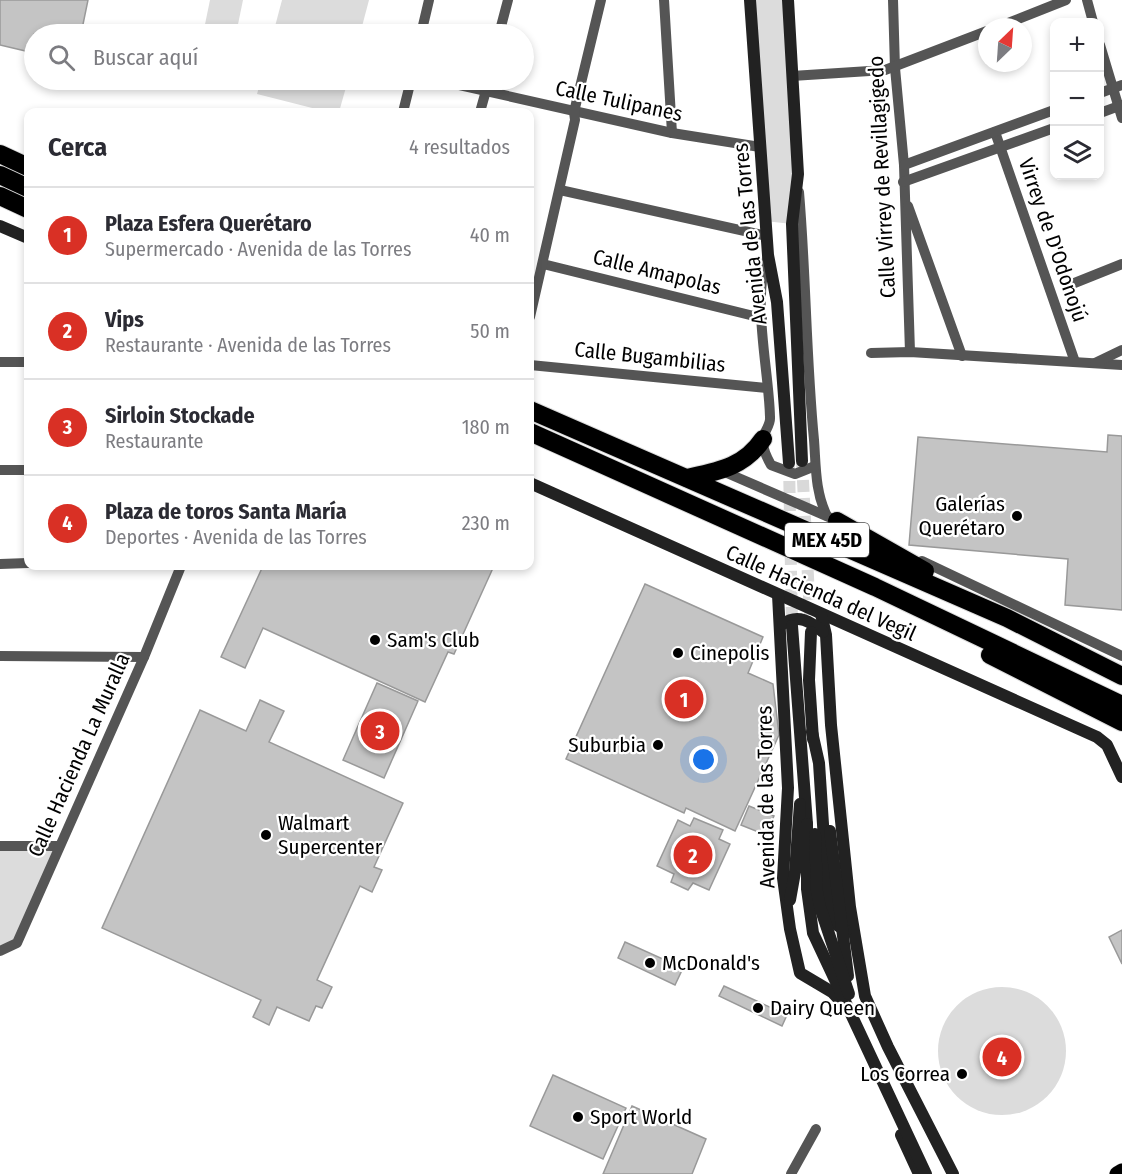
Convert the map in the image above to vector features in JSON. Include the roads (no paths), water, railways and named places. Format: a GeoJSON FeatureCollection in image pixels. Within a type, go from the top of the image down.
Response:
{"type":"FeatureCollection","features":[{"type":"Feature","properties":{"kind":"highway"},"geometry":{"type":"LineString","coordinates":[[0,154],[24,165]]}},
{"type":"Feature","properties":{"kind":"highway"},"geometry":{"type":"LineString","coordinates":[[0,175],[24,186]]}},
{"type":"Feature","properties":{"kind":"highway"},"geometry":{"type":"LineString","coordinates":[[0,196],[24,207]]}},
{"type":"Feature","properties":{"kind":"highway","name":"MEX 45D"},"geometry":{"type":"LineString","coordinates":[[534,412],[1007,618],[1122,676]]}},
{"type":"Feature","properties":{"kind":"highway","name":"MEX 45D"},"geometry":{"type":"LineString","coordinates":[[534,434],[875,586],[1122,705]]}},
{"type":"Feature","properties":{"kind":"highway"},"geometry":{"type":"LineString","coordinates":[[687,478],[720,470],[753,453],[764,439]]}},
{"type":"Feature","properties":{"kind":"highway"},"geometry":{"type":"LineString","coordinates":[[832,518],[1007,618]]}},
{"type":"Feature","properties":{"kind":"highway"},"geometry":{"type":"LineString","coordinates":[[875,586],[970,645],[1122,722]]}},
{"type":"Feature","properties":{"kind":"main road","name":"Avenida de las Torres"},"geometry":{"type":"LineString","coordinates":[[750,0],[768,255],[777,302],[796,462],[792,224],[798,174],[788,0]]}},
{"type":"Feature","properties":{"kind":"main road"},"geometry":{"type":"LineString","coordinates":[[0,226],[24,236]]}},
{"type":"Feature","properties":{"kind":"main road","name":"Calle Hacienda del Vegil"},"geometry":{"type":"LineString","coordinates":[[534,485],[1097,737],[1107,745],[1122,777]]}},
{"type":"Feature","properties":{"kind":"main road","name":"Avenida de las Torres"},"geometry":{"type":"LineString","coordinates":[[777,595],[786,626],[811,824]]}},
{"type":"Feature","properties":{"kind":"main road"},"geometry":{"type":"LineString","coordinates":[[821,614],[826,635],[831,725],[854,937],[865,996],[953,1174]]}},
{"type":"Feature","properties":{"kind":"main road"},"geometry":{"type":"LineString","coordinates":[[786,626],[795,618],[807,620],[826,635]]}},
{"type":"Feature","properties":{"kind":"main road","name":"Avenida de las Torres"},"geometry":{"type":"LineString","coordinates":[[786,626],[788,788],[783,878],[790,929],[800,973],[849,1005],[918,1174]]}},
{"type":"Feature","properties":{"kind":"main road"},"geometry":{"type":"LineString","coordinates":[[811,632],[809,680],[812,732],[811,824],[807,889],[813,933],[926,1174]]}},
{"type":"Feature","properties":{"kind":"main road"},"geometry":{"type":"LineString","coordinates":[[831,725],[830,831],[849,1005]]}},
{"type":"Feature","properties":{"kind":"main road"},"geometry":{"type":"LineString","coordinates":[[812,732],[819,763],[828,901],[837,925],[854,937]]}},
{"type":"Feature","properties":{"kind":"main road"},"geometry":{"type":"LineString","coordinates":[[788,906],[795,872],[802,758]]}},
{"type":"Feature","properties":{"kind":"main road"},"geometry":{"type":"LineString","coordinates":[[811,824],[820,907],[849,1005],[934,1174]]}},
{"type":"Feature","properties":{"kind":"main road"},"geometry":{"type":"LineString","coordinates":[[849,1005],[850,980],[859,963]]}},
{"type":"Feature","properties":{"kind":"main road"},"geometry":{"type":"LineString","coordinates":[[1117,1174],[1122,1171]]}},
{"type":"Feature","properties":{"kind":"street"},"geometry":{"type":"LineString","coordinates":[[424,24],[429,0]]}},
{"type":"Feature","properties":{"kind":"street"},"geometry":{"type":"LineString","coordinates":[[502,24],[508,0]]}},
{"type":"Feature","properties":{"kind":"street"},"geometry":{"type":"LineString","coordinates":[[534,301],[575,120],[574,112],[601,0]]}},
{"type":"Feature","properties":{"kind":"street"},"geometry":{"type":"LineString","coordinates":[[664,0],[672,133]]}},
{"type":"Feature","properties":{"kind":"street","name":"Calle Virrey de Revillagigedo"},"geometry":{"type":"LineString","coordinates":[[893,0],[895,68],[903,165],[910,352]]}},
{"type":"Feature","properties":{"kind":"street"},"geometry":{"type":"LineString","coordinates":[[1021,18],[1066,0]]}},
{"type":"Feature","properties":{"kind":"street"},"geometry":{"type":"LineString","coordinates":[[1087,0],[1092,18]]}},
{"type":"Feature","properties":{"kind":"street"},"geometry":{"type":"LineString","coordinates":[[792,76],[895,68],[978,35]]}},
{"type":"Feature","properties":{"kind":"street"},"geometry":{"type":"LineString","coordinates":[[1104,55],[1117,87],[1122,118]]}},
{"type":"Feature","properties":{"kind":"street"},"geometry":{"type":"LineString","coordinates":[[404,108],[408,90]]}},
{"type":"Feature","properties":{"kind":"street","name":"Calle Tulipanes"},"geometry":{"type":"LineString","coordinates":[[478,90],[672,133],[760,147]]}},
{"type":"Feature","properties":{"kind":"street"},"geometry":{"type":"LineString","coordinates":[[481,108],[486,92]]}},
{"type":"Feature","properties":{"kind":"street"},"geometry":{"type":"LineString","coordinates":[[1104,112],[1120,106]]}},
{"type":"Feature","properties":{"kind":"street"},"geometry":{"type":"LineString","coordinates":[[903,165],[1050,111]]}},
{"type":"Feature","properties":{"kind":"street"},"geometry":{"type":"LineString","coordinates":[[903,182],[1050,129]]}},
{"type":"Feature","properties":{"kind":"street","name":"Virrey de D'Odonojú"},"geometry":{"type":"LineString","coordinates":[[995,132],[1075,362]]}},
{"type":"Feature","properties":{"kind":"street","name":"Avenida de las Torres"},"geometry":{"type":"LineString","coordinates":[[798,174],[803,238],[809,403],[817,487],[822,504],[832,518]]}},
{"type":"Feature","properties":{"kind":"street"},"geometry":{"type":"LineString","coordinates":[[560,190],[767,236]]}},
{"type":"Feature","properties":{"kind":"street"},"geometry":{"type":"LineString","coordinates":[[904,196],[962,356]]}},
{"type":"Feature","properties":{"kind":"street"},"geometry":{"type":"LineString","coordinates":[[768,255],[762,281],[762,318],[770,417],[764,439],[766,454],[771,465],[795,474],[815,466]]}},
{"type":"Feature","properties":{"kind":"street","name":"Calle Amapolas"},"geometry":{"type":"LineString","coordinates":[[543,264],[762,318]]}},
{"type":"Feature","properties":{"kind":"street"},"geometry":{"type":"LineString","coordinates":[[1072,284],[1122,264]]}},
{"type":"Feature","properties":{"kind":"street"},"geometry":{"type":"LineString","coordinates":[[1093,363],[1122,350]]}},
{"type":"Feature","properties":{"kind":"street"},"geometry":{"type":"LineString","coordinates":[[871,353],[910,352],[1122,365]]}},
{"type":"Feature","properties":{"kind":"street"},"geometry":{"type":"LineString","coordinates":[[0,362],[24,362]]}},
{"type":"Feature","properties":{"kind":"street","name":"Calle Bugambilias"},"geometry":{"type":"LineString","coordinates":[[534,365],[767,388]]}},
{"type":"Feature","properties":{"kind":"street"},"geometry":{"type":"LineString","coordinates":[[0,470],[24,470]]}},
{"type":"Feature","properties":{"kind":"street"},"geometry":{"type":"LineString","coordinates":[[720,470],[832,518],[1122,656]]}},
{"type":"Feature","properties":{"kind":"street"},"geometry":{"type":"LineString","coordinates":[[0,564],[24,563]]}},
{"type":"Feature","properties":{"kind":"street","name":"Calle Hacienda La Muralla"},"geometry":{"type":"LineString","coordinates":[[0,951],[17,943],[144,657],[179,570]]}},
{"type":"Feature","properties":{"kind":"street"},"geometry":{"type":"LineString","coordinates":[[0,656],[144,657]]}},
{"type":"Feature","properties":{"kind":"street"},"geometry":{"type":"LineString","coordinates":[[0,846],[59,846]]}},
{"type":"Feature","properties":{"kind":"street"},"geometry":{"type":"LineString","coordinates":[[791,1174],[816,1130]]}},
{"type":"Feature","properties":{"kind":"tunnel"},"geometry":{"type":"LineString","coordinates":[[802,462],[810,615]]}},
{"type":"Feature","properties":{"kind":"tunnel"},"geometry":{"type":"LineString","coordinates":[[789,463],[792,626]]}},
{"type":"Feature","properties":{"kind":"place","name":"Galerías Querétaro"},"geometry":{"type":"Point","coordinates":[1017,516]}},
{"type":"Feature","properties":{"kind":"place","name":"Sam's Club"},"geometry":{"type":"Point","coordinates":[375,640]}},
{"type":"Feature","properties":{"kind":"place","name":"Cinepolis"},"geometry":{"type":"Point","coordinates":[678,653]}},
{"type":"Feature","properties":{"kind":"place","name":"Plaza Esfera Querétaro"},"geometry":{"type":"Point","coordinates":[684,699]}},
{"type":"Feature","properties":{"kind":"place","name":"Sirloin Stockade"},"geometry":{"type":"Point","coordinates":[380,731]}},
{"type":"Feature","properties":{"kind":"place","name":"Suburbia"},"geometry":{"type":"Point","coordinates":[658,745]}},
{"type":"Feature","properties":{"kind":"place","name":"Walmart Supercenter"},"geometry":{"type":"Point","coordinates":[266,835]}},
{"type":"Feature","properties":{"kind":"place","name":"Vips"},"geometry":{"type":"Point","coordinates":[693,855]}},
{"type":"Feature","properties":{"kind":"place","name":"McDonald's"},"geometry":{"type":"Point","coordinates":[650,963]}},
{"type":"Feature","properties":{"kind":"place","name":"Dairy Queen"},"geometry":{"type":"Point","coordinates":[758,1008]}},
{"type":"Feature","properties":{"kind":"place","name":"Plaza de toros Santa María"},"geometry":{"type":"Point","coordinates":[1002,1057]}},
{"type":"Feature","properties":{"kind":"place","name":"Los Correa"},"geometry":{"type":"Point","coordinates":[962,1074]}},
{"type":"Feature","properties":{"kind":"place","name":"Sport World"},"geometry":{"type":"Point","coordinates":[578,1117]}}]}
